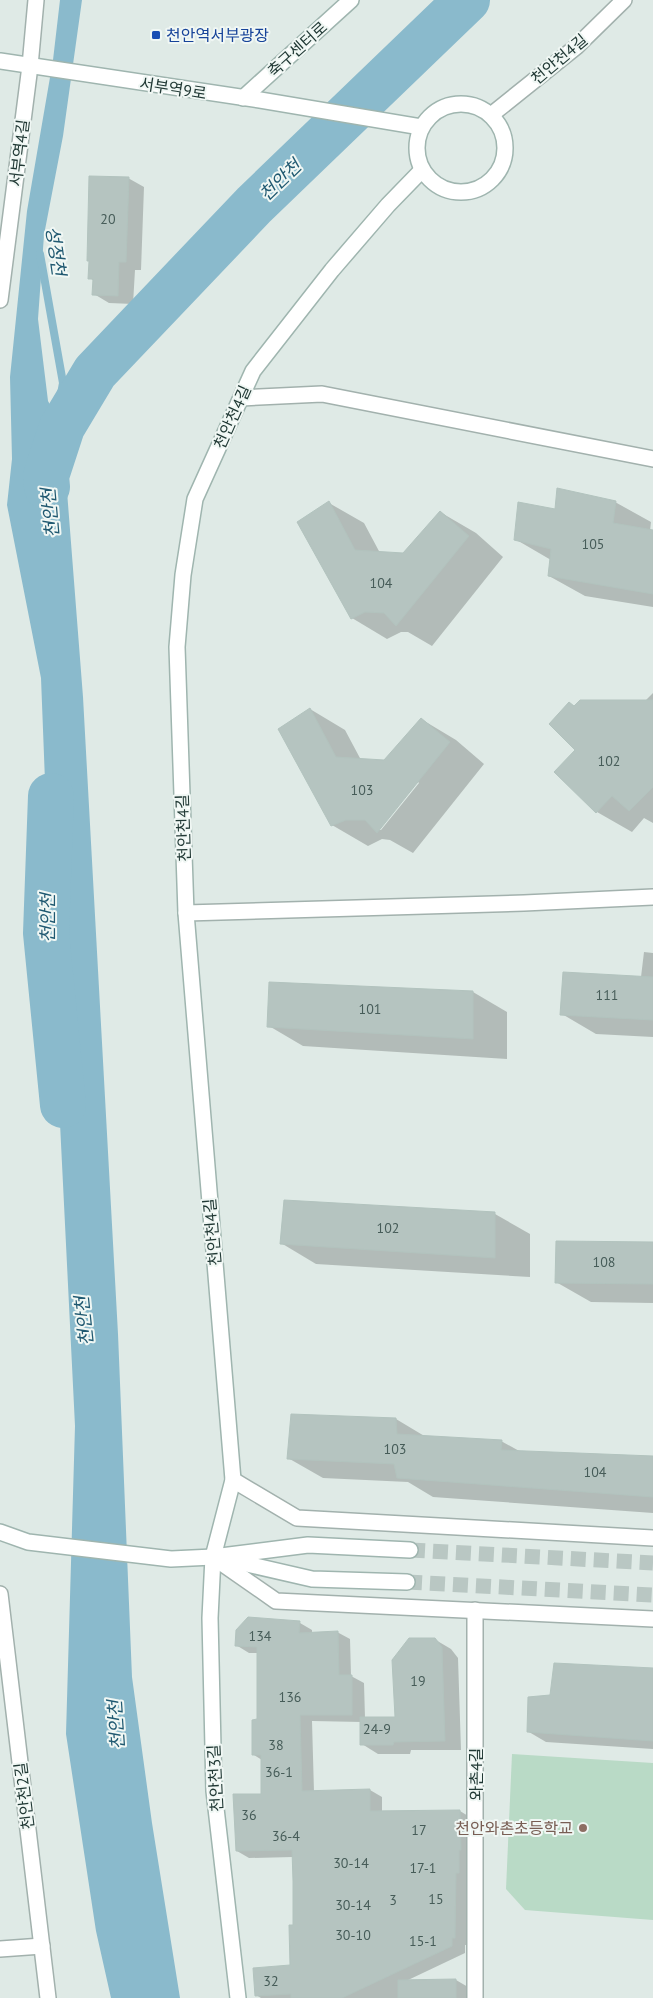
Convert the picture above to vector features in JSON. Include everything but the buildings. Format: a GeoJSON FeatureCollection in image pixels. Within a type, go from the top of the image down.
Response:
{"type":"FeatureCollection","features":[{"type":"Feature","properties":{"kind":"street","name":"서부역4길"},"geometry":{"type":"LineString","coordinates":[[0,300],[30,66],[36,0]]}},
{"type":"Feature","properties":{"kind":"street","name":"축구센터로"},"geometry":{"type":"LineString","coordinates":[[243,98],[351,0]]}},
{"type":"Feature","properties":{"kind":"street","name":"천안천4길"},"geometry":{"type":"LineString","coordinates":[[491,114],[576,47],[624,0]]}},
{"type":"Feature","properties":{"kind":"street"},"geometry":{"type":"LineString","coordinates":[[0,61],[30,66]]}},
{"type":"Feature","properties":{"kind":"street","name":"서부역9로"},"geometry":{"type":"LineString","coordinates":[[30,66],[260,100],[421,127]]}},
{"type":"Feature","properties":{"kind":"street"},"geometry":{"type":"LineString","coordinates":[[453,104],[480,107],[491,114],[500,126],[505,141],[505,156],[500,171],[489,182],[476,190],[461,192],[446,189],[433,182],[422,170],[417,156],[417,142],[421,127],[429,117],[440,109],[453,104]]}},
{"type":"Feature","properties":{"kind":"street","name":"천안천4길"},"geometry":{"type":"LineString","coordinates":[[213,1557],[233,1480],[186,913],[177,647],[183,575],[195,499],[253,371],[332,270],[388,205],[422,170]]}},
{"type":"Feature","properties":{"kind":"street"},"geometry":{"type":"LineString","coordinates":[[241,398],[322,394],[653,459]]}},
{"type":"Feature","properties":{"kind":"street"},"geometry":{"type":"LineString","coordinates":[[186,913],[514,904],[653,898]]}},
{"type":"Feature","properties":{"kind":"street"},"geometry":{"type":"LineString","coordinates":[[233,1480],[297,1518],[653,1538]]}},
{"type":"Feature","properties":{"kind":"street"},"geometry":{"type":"LineString","coordinates":[[0,1532],[28,1542],[171,1559],[213,1557],[308,1544],[410,1550]]}},
{"type":"Feature","properties":{"kind":"street"},"geometry":{"type":"LineString","coordinates":[[213,1557],[312,1579],[407,1582]]}},
{"type":"Feature","properties":{"kind":"street"},"geometry":{"type":"LineString","coordinates":[[213,1557],[276,1601],[653,1619]]}},
{"type":"Feature","properties":{"kind":"street","name":"천안천3길"},"geometry":{"type":"LineString","coordinates":[[213,1557],[210,1618],[214,1791],[238,1998]]}},
{"type":"Feature","properties":{"kind":"street","name":"천안천2길"},"geometry":{"type":"LineString","coordinates":[[0,1594],[48,1998]]}},
{"type":"Feature","properties":{"kind":"street","name":"와촌4길"},"geometry":{"type":"LineString","coordinates":[[475,1610],[475,1998]]}},
{"type":"Feature","properties":{"kind":"street"},"geometry":{"type":"LineString","coordinates":[[0,1949],[42,1946]]}},
{"type":"Feature","properties":{"kind":"green space"},"geometry":{"type":"Polygon","coordinates":[[[512,1754],[653,1763],[653,1920],[525,1910],[506,1889],[512,1754]]]}},
{"type":"Feature","properties":{"kind":"water"},"geometry":{"type":"Polygon","coordinates":[[[60,0],[82,0],[63,136],[44,235],[38,319],[48,401],[62,427],[83,697],[118,1334],[132,1677],[152,1823],[180,1998],[111,1998],[96,1931],[66,1734],[75,1426],[52,962],[41,678],[7,505],[12,459],[10,377],[27,211],[53,60],[60,0]]]}},
{"type":"Feature","properties":{"kind":"waterway","name":"천안천"},"geometry":{"type":"LineString","coordinates":[[47,487],[46,476],[62,427],[95,372],[254,205],[467,0]]}},
{"type":"Feature","properties":{"kind":"waterway","name":"성정천"},"geometry":{"type":"LineString","coordinates":[[40,254],[63,383],[55,427]]}},
{"type":"Feature","properties":{"kind":"waterway","name":"천안천"},"geometry":{"type":"LineString","coordinates":[[51,796],[46,933],[63,1105]]}},
{"type":"Feature","properties":{"kind":"tunnel"},"geometry":{"type":"LineString","coordinates":[[410,1550],[653,1563]]}},
{"type":"Feature","properties":{"kind":"tunnel"},"geometry":{"type":"LineString","coordinates":[[407,1582],[653,1595]]}},
{"type":"Feature","properties":{"kind":"place","name":"천안역서부광장"},"geometry":{"type":"Point","coordinates":[156,35]}},
{"type":"Feature","properties":{"kind":"place","name":"천안와촌초등학교"},"geometry":{"type":"Point","coordinates":[583,1828]}}]}
